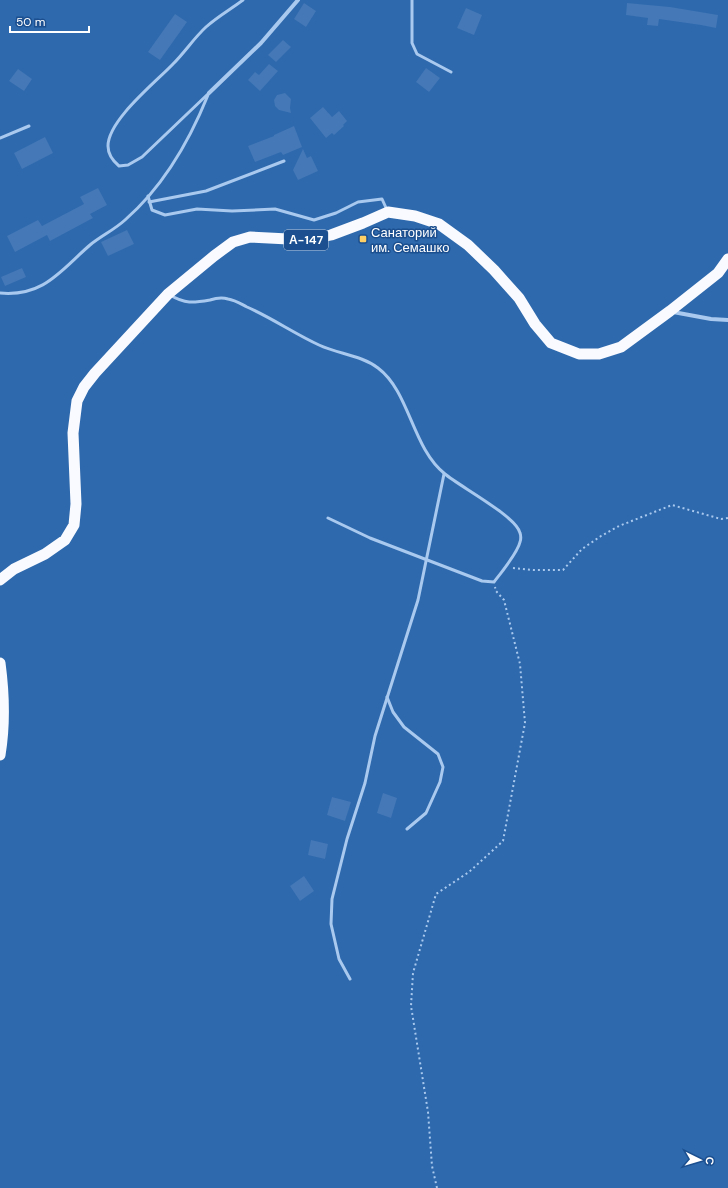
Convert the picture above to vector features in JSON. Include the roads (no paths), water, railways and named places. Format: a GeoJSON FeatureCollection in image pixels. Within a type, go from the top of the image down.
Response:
{"type":"FeatureCollection","features":[{"type":"Feature","properties":{"kind":"highway","name":"А-147"},"geometry":{"type":"LineString","coordinates":[[0,580],[14,569],[45,554],[65,540],[74,525],[76,504],[73,433],[77,401],[84,387],[95,373],[168,294],[233,242],[250,237],[308,240],[331,235],[364,223],[388,212]]}},
{"type":"Feature","properties":{"kind":"highway"},"geometry":{"type":"LineString","coordinates":[[388,212],[415,216],[439,224],[468,245],[494,270],[519,298],[535,324],[551,342],[578,354],[599,354],[621,347],[718,273],[728,259]]}},
{"type":"Feature","properties":{"kind":"highway"},"geometry":{"type":"LineString","coordinates":[[0,663],[4,731],[0,755]]}},
{"type":"Feature","properties":{"kind":"street"},"geometry":{"type":"LineString","coordinates":[[209,93],[261,43],[298,0]]}},
{"type":"Feature","properties":{"kind":"street"},"geometry":{"type":"LineString","coordinates":[[670,311],[711,319],[728,320]]}},
{"type":"Feature","properties":{"kind":"lane"},"geometry":{"type":"LineString","coordinates":[[209,93],[142,157],[124,166],[119,166],[111,160],[108,146],[110,138],[114,127],[130,106],[206,27],[243,0]]}},
{"type":"Feature","properties":{"kind":"lane"},"geometry":{"type":"LineString","coordinates":[[412,0],[412,44],[417,54],[451,72]]}},
{"type":"Feature","properties":{"kind":"lane"},"geometry":{"type":"LineString","coordinates":[[0,293],[9,294],[37,288],[63,271],[91,244],[124,221],[148,196],[166,174],[183,149],[209,93]]}},
{"type":"Feature","properties":{"kind":"lane"},"geometry":{"type":"LineString","coordinates":[[0,138],[29,126]]}},
{"type":"Feature","properties":{"kind":"lane"},"geometry":{"type":"LineString","coordinates":[[150,202],[206,191],[284,161]]}},
{"type":"Feature","properties":{"kind":"lane"},"geometry":{"type":"LineString","coordinates":[[148,196],[152,210],[165,215],[197,209],[275,209],[314,220],[336,213],[358,202],[382,199],[388,212]]}},
{"type":"Feature","properties":{"kind":"lane"},"geometry":{"type":"LineString","coordinates":[[168,294],[179,301],[190,303],[218,298],[227,298],[264,315],[320,346],[364,360],[378,367],[390,379],[422,444],[431,458],[444,474],[485,500],[517,526],[520,532],[520,542],[494,582],[482,581],[370,538],[328,518]]}},
{"type":"Feature","properties":{"kind":"lane"},"geometry":{"type":"LineString","coordinates":[[350,979],[339,959],[331,924],[332,899],[347,839],[365,783],[375,736],[418,600],[444,474]]}},
{"type":"Feature","properties":{"kind":"lane"},"geometry":{"type":"LineString","coordinates":[[387,697],[393,712],[404,727],[438,754],[443,767],[440,782],[426,813],[407,829]]}},
{"type":"Feature","properties":{"kind":"place","name":"Санаторий им. Семашко"},"geometry":{"type":"Point","coordinates":[363,239]}}]}
